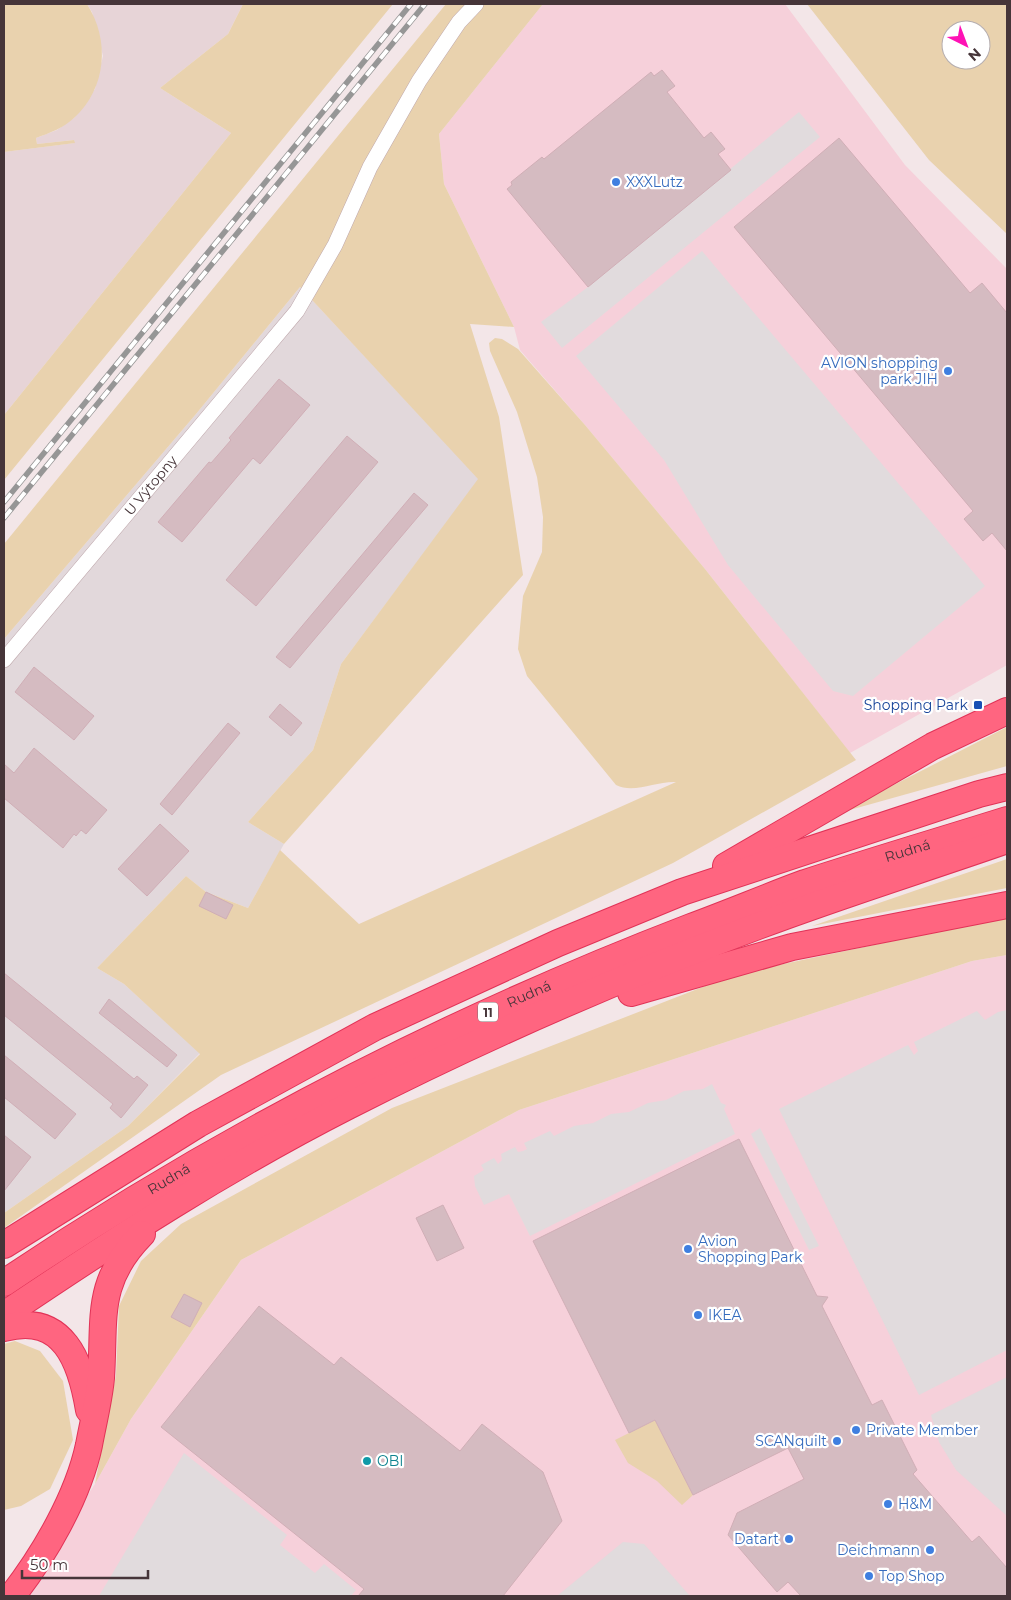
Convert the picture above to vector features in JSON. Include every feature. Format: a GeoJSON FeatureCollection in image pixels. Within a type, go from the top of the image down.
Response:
{"type":"FeatureCollection","features":[{"type":"Feature","properties":{"kind":"highway"},"geometry":{"type":"LineString","coordinates":[[682,892],[933,746],[1007,711]]}},
{"type":"Feature","properties":{"kind":"highway"},"geometry":{"type":"LineString","coordinates":[[4,1246],[51,1214],[198,1124],[375,1027],[558,943],[682,892],[1007,786]]}},
{"type":"Feature","properties":{"kind":"highway","name":"Rudná"},"geometry":{"type":"LineString","coordinates":[[4,1282],[69,1238],[208,1155],[290,1109],[413,1046],[592,965],[767,898],[804,884],[1007,820]]}},
{"type":"Feature","properties":{"kind":"highway"},"geometry":{"type":"LineString","coordinates":[[4,1315],[176,1203],[347,1106],[439,1061],[592,993],[758,926],[1007,840]]}},
{"type":"Feature","properties":{"kind":"highway"},"geometry":{"type":"LineString","coordinates":[[439,1061],[589,1005],[792,947],[1007,905]]}},
{"type":"Feature","properties":{"kind":"highway"},"geometry":{"type":"LineString","coordinates":[[12,1596],[35,1564],[61,1516],[81,1468],[100,1384],[104,1303],[109,1282],[128,1249],[176,1203]]}},
{"type":"Feature","properties":{"kind":"highway"},"geometry":{"type":"LineString","coordinates":[[4,1328],[18,1326],[37,1327],[49,1331],[64,1342],[77,1360],[82,1373],[92,1425]]}},
{"type":"Feature","properties":{"kind":"street","name":"U Výtopny"},"geometry":{"type":"LineString","coordinates":[[4,660],[297,311],[336,245],[370,167],[419,80],[460,22],[476,4]]}},
{"type":"Feature","properties":{"kind":"shaded area"},"geometry":{"type":"Polygon","coordinates":[[[4,4],[87,4],[94,18],[102,48],[99,78],[85,106],[70,122],[36,138],[37,144],[74,140],[75,143],[4,152],[4,4]]]}},
{"type":"Feature","properties":{"kind":"shaded area"},"geometry":{"type":"Polygon","coordinates":[[[87,4],[243,4],[228,34],[160,88],[231,133],[4,415],[4,152],[74,143],[74,140],[37,144],[36,138],[57,130],[74,118],[95,89],[103,56],[92,12],[87,4]]]}},
{"type":"Feature","properties":{"kind":"shaded area"},"geometry":{"type":"Polygon","coordinates":[[[243,4],[393,4],[4,480],[4,415],[231,133],[160,88],[228,34],[243,4]]]}},
{"type":"Feature","properties":{"kind":"shaded area"},"geometry":{"type":"Polygon","coordinates":[[[446,4],[543,4],[439,134],[444,184],[514,327],[470,324],[499,417],[523,575],[284,844],[248,822],[313,750],[341,664],[478,479],[300,287],[196,414],[4,639],[4,544],[446,4]]]}},
{"type":"Feature","properties":{"kind":"shaded area"},"geometry":{"type":"Polygon","coordinates":[[[543,4],[785,4],[905,165],[1007,269],[1007,665],[850,753],[705,569],[520,350],[514,327],[444,184],[439,134],[543,4]]]}},
{"type":"Feature","properties":{"kind":"shaded area"},"geometry":{"type":"Polygon","coordinates":[[[807,4],[1007,4],[1007,234],[929,160],[807,4]]]}},
{"type":"Feature","properties":{"kind":"shaded area"},"geometry":{"type":"Polygon","coordinates":[[[799,112],[820,137],[562,348],[541,322],[588,287],[799,112]]]}},
{"type":"Feature","properties":{"kind":"shaded area"},"geometry":{"type":"Polygon","coordinates":[[[702,251],[985,586],[853,696],[833,691],[728,565],[664,460],[576,356],[702,251]]]}},
{"type":"Feature","properties":{"kind":"shaded area"},"geometry":{"type":"Polygon","coordinates":[[[300,287],[479,479],[341,664],[313,750],[248,822],[284,844],[248,908],[206,892],[186,876],[97,968],[124,984],[200,1053],[128,1126],[4,1213],[4,639],[196,414],[300,287]]]}},
{"type":"Feature","properties":{"kind":"shaded area"},"geometry":{"type":"Polygon","coordinates":[[[495,338],[502,339],[518,349],[585,425],[705,569],[856,760],[673,863],[221,1075],[4,1228],[4,1213],[128,1126],[200,1054],[124,984],[97,968],[186,876],[206,892],[248,908],[280,850],[359,924],[676,782],[638,788],[616,785],[527,676],[518,649],[523,596],[542,552],[543,517],[537,477],[517,412],[490,351],[489,343],[495,338]]]}},
{"type":"Feature","properties":{"kind":"shaded area"},"geometry":{"type":"Polygon","coordinates":[[[1007,727],[1007,766],[839,813],[1007,727]]]}},
{"type":"Feature","properties":{"kind":"shaded area"},"geometry":{"type":"Polygon","coordinates":[[[1007,859],[1007,888],[812,926],[1007,859]]]}},
{"type":"Feature","properties":{"kind":"shaded area"},"geometry":{"type":"Polygon","coordinates":[[[1007,917],[1007,955],[972,961],[519,1110],[241,1260],[131,1419],[95,1484],[116,1375],[119,1306],[141,1261],[181,1224],[392,1108],[736,974],[1007,917]]]}},
{"type":"Feature","properties":{"kind":"shaded area","name":"Avion Shopping Park"},"geometry":{"type":"Polygon","coordinates":[[[1007,955],[1007,1596],[20,1596],[95,1484],[131,1419],[241,1260],[519,1110],[972,961],[1007,955]]]}},
{"type":"Feature","properties":{"kind":"shaded area"},"geometry":{"type":"Polygon","coordinates":[[[1007,1010],[1007,1350],[919,1395],[779,1109],[908,1045],[914,1055],[918,1051],[914,1042],[977,1011],[985,1020],[998,1012],[1007,1010]]]}},
{"type":"Feature","properties":{"kind":"shaded area"},"geometry":{"type":"Polygon","coordinates":[[[712,1084],[721,1103],[726,1105],[724,1109],[735,1134],[530,1236],[509,1194],[484,1205],[475,1186],[474,1176],[484,1170],[481,1165],[494,1158],[498,1164],[502,1160],[501,1154],[515,1147],[518,1152],[523,1151],[527,1149],[524,1143],[550,1131],[554,1136],[574,1126],[593,1123],[611,1114],[629,1112],[648,1103],[666,1100],[684,1091],[703,1089],[712,1084]]]}},
{"type":"Feature","properties":{"kind":"shaded area"},"geometry":{"type":"Polygon","coordinates":[[[760,1128],[819,1246],[809,1250],[751,1134],[760,1128]]]}},
{"type":"Feature","properties":{"kind":"shaded area"},"geometry":{"type":"Polygon","coordinates":[[[15,1341],[40,1351],[63,1381],[73,1440],[50,1489],[21,1506],[4,1510],[4,1344],[15,1341]]]}},
{"type":"Feature","properties":{"kind":"shaded area"},"geometry":{"type":"Polygon","coordinates":[[[1007,1377],[1007,1516],[956,1470],[939,1442],[931,1415],[1007,1377]]]}},
{"type":"Feature","properties":{"kind":"shaded area"},"geometry":{"type":"Polygon","coordinates":[[[655,1420],[693,1495],[682,1505],[657,1481],[628,1463],[615,1440],[655,1420]]]}},
{"type":"Feature","properties":{"kind":"shaded area"},"geometry":{"type":"Polygon","coordinates":[[[184,1453],[287,1535],[280,1545],[315,1573],[324,1564],[356,1590],[351,1596],[99,1596],[184,1453]]]}},
{"type":"Feature","properties":{"kind":"shaded area"},"geometry":{"type":"Polygon","coordinates":[[[623,1542],[644,1544],[690,1596],[557,1596],[623,1542]]]}},
{"type":"Feature","properties":{"kind":"building","name":"XXXLutz"},"geometry":{"type":"Polygon","coordinates":[[[662,70],[675,86],[667,92],[704,138],[711,132],[725,149],[718,154],[731,170],[588,287],[507,189],[512,185],[511,182],[542,157],[544,159],[651,72],[654,76],[662,70]]]}},
{"type":"Feature","properties":{"kind":"building"},"geometry":{"type":"Polygon","coordinates":[[[839,138],[970,293],[982,283],[1007,313],[1007,551],[992,533],[983,541],[964,519],[973,511],[734,227],[839,138]]]}},
{"type":"Feature","properties":{"kind":"building"},"geometry":{"type":"Polygon","coordinates":[[[279,379],[310,405],[260,464],[253,458],[182,542],[158,522],[209,462],[211,463],[231,440],[229,438],[279,379]]]}},
{"type":"Feature","properties":{"kind":"building"},"geometry":{"type":"Polygon","coordinates":[[[347,436],[378,462],[256,606],[226,580],[347,436]]]}},
{"type":"Feature","properties":{"kind":"building"},"geometry":{"type":"Polygon","coordinates":[[[414,493],[428,505],[290,668],[276,657],[414,493]]]}},
{"type":"Feature","properties":{"kind":"building"},"geometry":{"type":"Polygon","coordinates":[[[34,667],[94,716],[74,740],[15,692],[34,667]]]}},
{"type":"Feature","properties":{"kind":"building"},"geometry":{"type":"Polygon","coordinates":[[[280,704],[302,723],[291,736],[269,717],[280,704]]]}},
{"type":"Feature","properties":{"kind":"building"},"geometry":{"type":"Polygon","coordinates":[[[228,723],[240,733],[172,815],[160,804],[228,723]]]}},
{"type":"Feature","properties":{"kind":"building"},"geometry":{"type":"Polygon","coordinates":[[[34,748],[107,810],[86,834],[81,830],[76,836],[74,834],[63,848],[4,798],[4,764],[14,773],[34,748]]]}},
{"type":"Feature","properties":{"kind":"building"},"geometry":{"type":"Polygon","coordinates":[[[160,824],[189,851],[147,896],[118,869],[160,824]]]}},
{"type":"Feature","properties":{"kind":"building"},"geometry":{"type":"Polygon","coordinates":[[[206,892],[233,905],[226,919],[199,906],[206,892]]]}},
{"type":"Feature","properties":{"kind":"building"},"geometry":{"type":"Polygon","coordinates":[[[4,973],[134,1079],[137,1076],[148,1085],[121,1118],[110,1108],[113,1104],[4,1015],[4,973]]]}},
{"type":"Feature","properties":{"kind":"building"},"geometry":{"type":"Polygon","coordinates":[[[109,999],[177,1055],[167,1067],[99,1013],[109,999]]]}},
{"type":"Feature","properties":{"kind":"building"},"geometry":{"type":"Polygon","coordinates":[[[4,1055],[76,1114],[55,1139],[4,1097],[4,1055]]]}},
{"type":"Feature","properties":{"kind":"building"},"geometry":{"type":"Polygon","coordinates":[[[4,1135],[31,1157],[4,1191],[4,1135]]]}},
{"type":"Feature","properties":{"kind":"building","name":"IKEA"},"geometry":{"type":"Polygon","coordinates":[[[739,1139],[817,1296],[828,1297],[822,1306],[872,1405],[882,1400],[917,1470],[913,1474],[972,1542],[979,1536],[1007,1568],[1007,1596],[801,1596],[788,1582],[777,1592],[728,1535],[737,1513],[804,1479],[788,1448],[693,1495],[655,1420],[629,1433],[533,1241],[739,1139]]]}},
{"type":"Feature","properties":{"kind":"building"},"geometry":{"type":"Polygon","coordinates":[[[443,1205],[464,1248],[437,1261],[416,1218],[443,1205]]]}},
{"type":"Feature","properties":{"kind":"building"},"geometry":{"type":"Polygon","coordinates":[[[184,1294],[202,1303],[190,1327],[171,1317],[184,1294]]]}},
{"type":"Feature","properties":{"kind":"building","name":"OBI"},"geometry":{"type":"Polygon","coordinates":[[[259,1306],[334,1365],[341,1357],[460,1451],[482,1424],[543,1472],[562,1521],[503,1596],[358,1596],[364,1589],[161,1427],[259,1306]]]}},
{"type":"Feature","properties":{"kind":"railway"},"geometry":{"type":"LineString","coordinates":[[4,502],[411,4]]}},
{"type":"Feature","properties":{"kind":"railway"},"geometry":{"type":"LineString","coordinates":[[4,518],[425,4]]}},
{"type":"Feature","properties":{"kind":"place","name":"XXXLutz"},"geometry":{"type":"Point","coordinates":[616,182]}},
{"type":"Feature","properties":{"kind":"place","name":"AVION shopping park JIH"},"geometry":{"type":"Point","coordinates":[948,371]}},
{"type":"Feature","properties":{"kind":"place","name":"Shopping Park"},"geometry":{"type":"Point","coordinates":[978,705]}},
{"type":"Feature","properties":{"kind":"place","name":"Avion Shopping Park"},"geometry":{"type":"Point","coordinates":[688,1249]}},
{"type":"Feature","properties":{"kind":"place","name":"IKEA"},"geometry":{"type":"Point","coordinates":[698,1315]}},
{"type":"Feature","properties":{"kind":"place","name":"Private Member"},"geometry":{"type":"Point","coordinates":[856,1430]}},
{"type":"Feature","properties":{"kind":"place","name":"SCANquilt"},"geometry":{"type":"Point","coordinates":[837,1441]}},
{"type":"Feature","properties":{"kind":"place","name":"OBI"},"geometry":{"type":"Point","coordinates":[367,1461]}},
{"type":"Feature","properties":{"kind":"place","name":"H&M"},"geometry":{"type":"Point","coordinates":[888,1504]}},
{"type":"Feature","properties":{"kind":"place","name":"Datart"},"geometry":{"type":"Point","coordinates":[789,1539]}},
{"type":"Feature","properties":{"kind":"place","name":"Deichmann"},"geometry":{"type":"Point","coordinates":[930,1550]}},
{"type":"Feature","properties":{"kind":"place","name":"Top Shop"},"geometry":{"type":"Point","coordinates":[869,1576]}}]}
